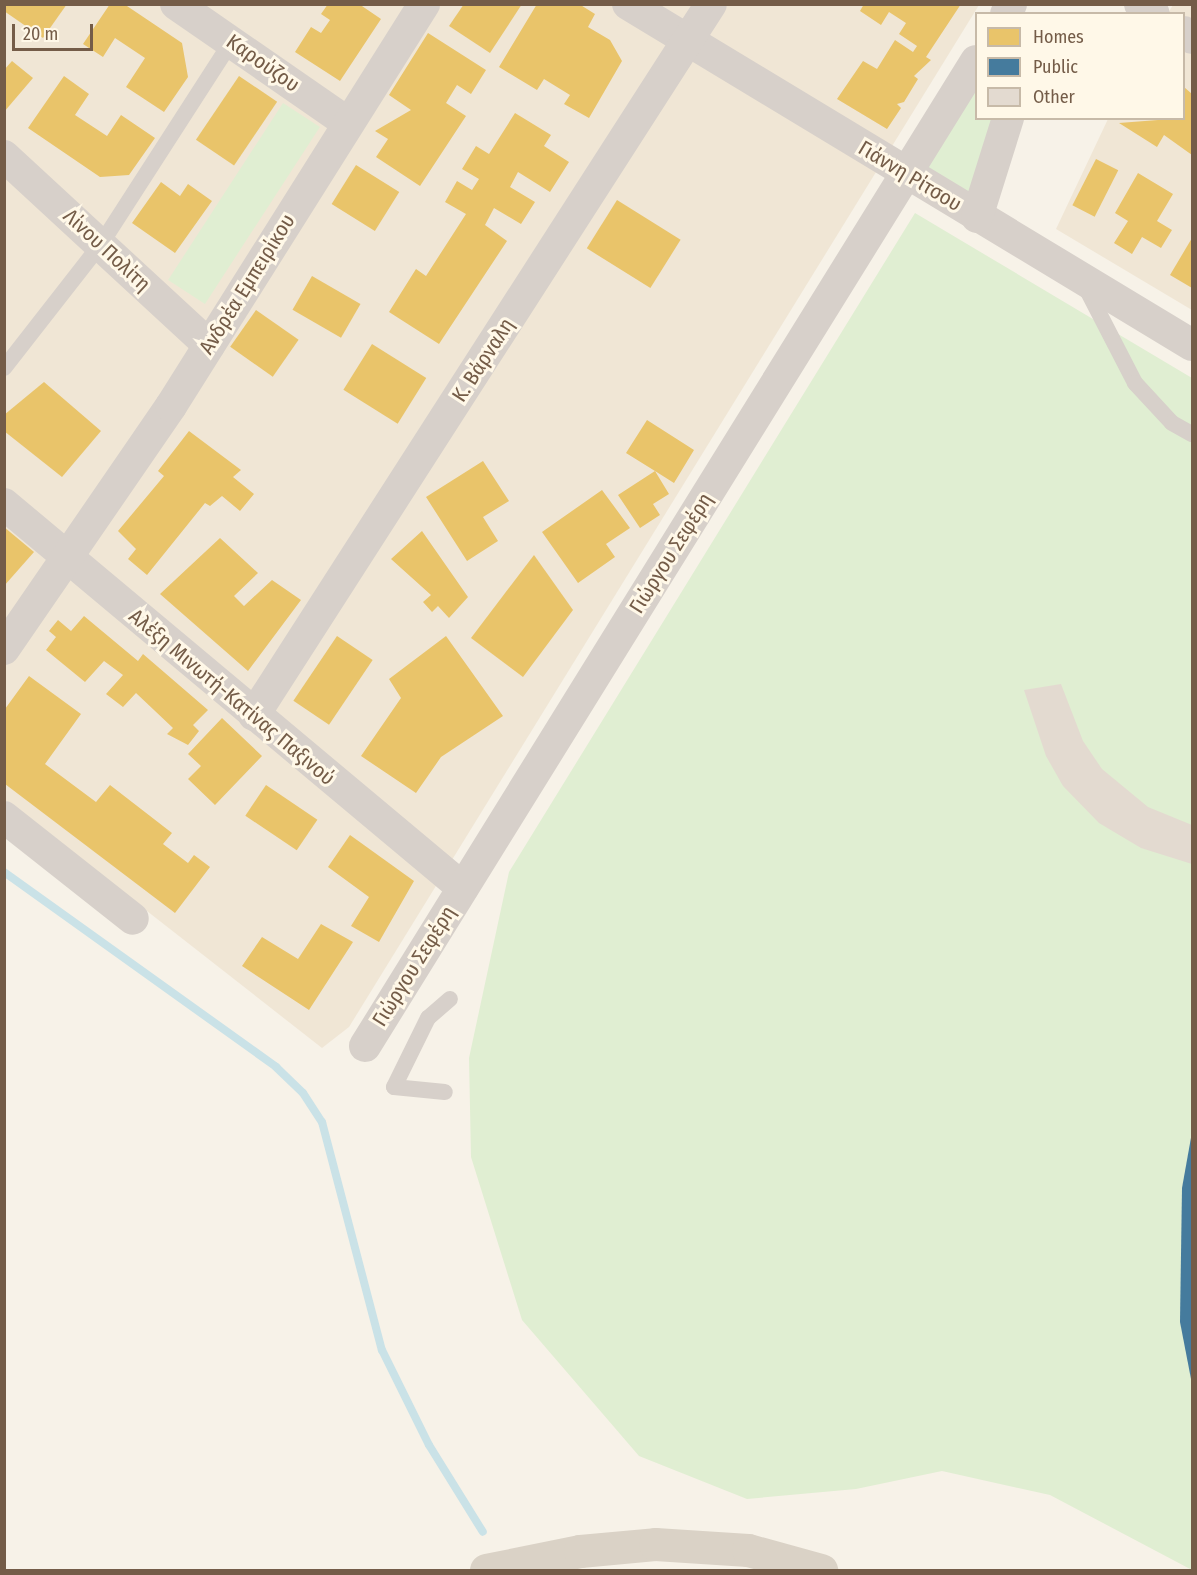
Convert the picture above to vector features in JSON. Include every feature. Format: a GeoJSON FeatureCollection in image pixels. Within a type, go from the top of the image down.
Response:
{"type":"FeatureCollection","features":[{"type":"Feature","properties":{"kind":"main road"},"geometry":{"type":"LineString","coordinates":[[486,1570],[580,1551],[655,1544],[748,1550],[821,1570]]}},
{"type":"Feature","properties":{"kind":"street","name":"Καρούζου"},"geometry":{"type":"LineString","coordinates":[[176,4],[348,123]]}},
{"type":"Feature","properties":{"kind":"street","name":"Ανδρέα Εμπειρίκου"},"geometry":{"type":"LineString","coordinates":[[4,649],[67,561],[209,345],[424,4]]}},
{"type":"Feature","properties":{"kind":"street","name":"Γιάννη Ρίτσου"},"geometry":{"type":"LineString","coordinates":[[628,4],[906,175],[1192,345]]}},
{"type":"Feature","properties":{"kind":"street","name":"Κ. Βάρναλη"},"geometry":{"type":"LineString","coordinates":[[254,715],[711,4]]}},
{"type":"Feature","properties":{"kind":"street","name":"Γιώργου Σεφέρη"},"geometry":{"type":"LineString","coordinates":[[365,1046],[975,63]]}},
{"type":"Feature","properties":{"kind":"street"},"geometry":{"type":"LineString","coordinates":[[977,217],[1007,120]]}},
{"type":"Feature","properties":{"kind":"street","name":"Λίνου Πολίτη"},"geometry":{"type":"LineString","coordinates":[[4,156],[209,345]]}},
{"type":"Feature","properties":{"kind":"street","name":"Αλέξη Μινωτή-Κατίνας Παξινού"},"geometry":{"type":"LineString","coordinates":[[4,504],[67,561],[463,888]]}},
{"type":"Feature","properties":{"kind":"street"},"geometry":{"type":"LineString","coordinates":[[4,817],[133,920]]}},
{"type":"Feature","properties":{"kind":"lane"},"geometry":{"type":"LineString","coordinates":[[4,369],[101,244],[231,42]]}},
{"type":"Feature","properties":{"kind":"lane"},"geometry":{"type":"LineString","coordinates":[[1082,280],[1135,383],[1172,423],[1192,434]]}},
{"type":"Feature","properties":{"kind":"lane"},"geometry":{"type":"LineString","coordinates":[[445,1092],[394,1087],[428,1018],[450,999]]}},
{"type":"Feature","properties":{"kind":"shaded area"},"geometry":{"type":"Polygon","coordinates":[[[4,5],[979,5],[349,1027],[322,1048],[5,800],[4,5]]]}},
{"type":"Feature","properties":{"kind":"shaded area"},"geometry":{"type":"Polygon","coordinates":[[[1173,5],[1192,5],[1192,310],[1056,229],[1108,120],[1185,120],[1185,12],[1169,12],[1173,5]]]}},
{"type":"Feature","properties":{"kind":"green space"},"geometry":{"type":"Polygon","coordinates":[[[975,63],[975,120],[1008,120],[977,217],[906,175],[975,63]]]}},
{"type":"Feature","properties":{"kind":"green space"},"geometry":{"type":"Polygon","coordinates":[[[283,103],[320,127],[205,304],[168,280],[283,103]]]}},
{"type":"Feature","properties":{"kind":"green space"},"geometry":{"type":"Polygon","coordinates":[[[915,213],[1192,378],[1192,1570],[1050,1495],[942,1471],[856,1489],[747,1499],[639,1456],[522,1320],[471,1157],[469,1058],[509,872],[915,213]]]}},
{"type":"Feature","properties":{"kind":"building: Homes"},"geometry":{"type":"Polygon","coordinates":[[[4,4],[67,4],[43,38],[4,11],[4,4]]]}},
{"type":"Feature","properties":{"kind":"building: Homes"},"geometry":{"type":"Polygon","coordinates":[[[110,4],[124,4],[182,43],[188,77],[164,112],[126,87],[145,58],[115,38],[103,57],[83,44],[110,4]]]}},
{"type":"Feature","properties":{"kind":"building: Homes"},"geometry":{"type":"Polygon","coordinates":[[[328,4],[359,4],[381,19],[340,81],[295,52],[311,27],[321,33],[330,20],[321,14],[328,4]]]}},
{"type":"Feature","properties":{"kind":"building: Homes"},"geometry":{"type":"Polygon","coordinates":[[[464,4],[522,4],[490,53],[449,26],[464,4]]]}},
{"type":"Feature","properties":{"kind":"building: Homes"},"geometry":{"type":"Polygon","coordinates":[[[537,4],[579,4],[595,14],[588,27],[610,40],[622,61],[589,118],[564,104],[570,95],[544,79],[537,90],[499,67],[537,4]]]}},
{"type":"Feature","properties":{"kind":"building: Homes"},"geometry":{"type":"Polygon","coordinates":[[[864,4],[961,4],[926,57],[931,60],[914,76],[918,79],[904,102],[897,104],[901,108],[887,129],[837,99],[863,61],[877,69],[895,40],[913,52],[917,46],[899,34],[906,23],[889,12],[881,25],[860,11],[864,4]]]}},
{"type":"Feature","properties":{"kind":"building: Homes"},"geometry":{"type":"Polygon","coordinates":[[[428,33],[486,70],[471,94],[457,85],[446,103],[466,116],[420,186],[376,157],[388,139],[375,131],[411,110],[389,95],[428,33]]]}},
{"type":"Feature","properties":{"kind":"building: Homes"},"geometry":{"type":"Polygon","coordinates":[[[12,61],[33,78],[4,112],[4,70],[12,61]]]}},
{"type":"Feature","properties":{"kind":"building: Homes"},"geometry":{"type":"Polygon","coordinates":[[[64,76],[89,94],[75,115],[107,136],[121,115],[155,138],[129,175],[100,177],[28,128],[64,76]]]}},
{"type":"Feature","properties":{"kind":"building: Homes"},"geometry":{"type":"Polygon","coordinates":[[[239,76],[277,102],[234,166],[196,140],[239,76]]]}},
{"type":"Feature","properties":{"kind":"building: Homes"},"geometry":{"type":"Polygon","coordinates":[[[1185,88],[1192,94],[1192,155],[1164,135],[1157,147],[1119,123],[1185,120],[1185,88]]]}},
{"type":"Feature","properties":{"kind":"building: Homes"},"geometry":{"type":"Polygon","coordinates":[[[515,113],[551,135],[544,146],[569,162],[550,192],[518,172],[510,187],[535,202],[521,224],[494,208],[485,225],[507,241],[439,344],[389,312],[416,269],[426,276],[466,214],[445,202],[457,181],[472,190],[479,179],[462,169],[476,146],[489,154],[515,113]]]}},
{"type":"Feature","properties":{"kind":"building: Homes"},"geometry":{"type":"Polygon","coordinates":[[[1096,159],[1118,170],[1095,217],[1072,205],[1096,159]]]}},
{"type":"Feature","properties":{"kind":"building: Homes"},"geometry":{"type":"Polygon","coordinates":[[[356,165],[399,192],[375,231],[332,204],[356,165]]]}},
{"type":"Feature","properties":{"kind":"building: Homes"},"geometry":{"type":"Polygon","coordinates":[[[1138,173],[1173,194],[1157,221],[1172,230],[1161,248],[1142,237],[1132,254],[1114,243],[1128,221],[1115,213],[1138,173]]]}},
{"type":"Feature","properties":{"kind":"building: Homes"},"geometry":{"type":"Polygon","coordinates":[[[161,182],[180,196],[188,184],[212,201],[175,253],[132,223],[161,182]]]}},
{"type":"Feature","properties":{"kind":"building: Homes"},"geometry":{"type":"Polygon","coordinates":[[[617,200],[681,240],[650,288],[587,248],[617,200]]]}},
{"type":"Feature","properties":{"kind":"building: Homes"},"geometry":{"type":"Polygon","coordinates":[[[1192,238],[1192,288],[1170,275],[1192,238]]]}},
{"type":"Feature","properties":{"kind":"building: Homes"},"geometry":{"type":"Polygon","coordinates":[[[312,276],[360,304],[341,338],[292,310],[312,276]]]}},
{"type":"Feature","properties":{"kind":"building: Homes"},"geometry":{"type":"Polygon","coordinates":[[[256,310],[299,340],[273,377],[230,347],[256,310]]]}},
{"type":"Feature","properties":{"kind":"building: Homes"},"geometry":{"type":"Polygon","coordinates":[[[372,344],[426,378],[398,424],[343,390],[372,344]]]}},
{"type":"Feature","properties":{"kind":"building: Homes"},"geometry":{"type":"Polygon","coordinates":[[[44,382],[101,431],[62,477],[4,431],[4,415],[44,382]]]}},
{"type":"Feature","properties":{"kind":"building: Homes"},"geometry":{"type":"Polygon","coordinates":[[[647,420],[694,450],[674,483],[626,453],[647,420]]]}},
{"type":"Feature","properties":{"kind":"building: Homes"},"geometry":{"type":"Polygon","coordinates":[[[189,431],[241,470],[233,477],[254,494],[240,511],[222,496],[210,506],[205,503],[147,575],[128,559],[136,549],[118,531],[164,476],[158,471],[189,431]]]}},
{"type":"Feature","properties":{"kind":"building: Homes"},"geometry":{"type":"Polygon","coordinates":[[[483,461],[509,501],[483,517],[498,541],[467,561],[426,497],[483,461]]]}},
{"type":"Feature","properties":{"kind":"building: Homes"},"geometry":{"type":"Polygon","coordinates":[[[655,471],[669,494],[653,504],[660,515],[640,528],[618,495],[655,471]]]}},
{"type":"Feature","properties":{"kind":"building: Homes"},"geometry":{"type":"Polygon","coordinates":[[[602,490],[630,528],[606,544],[615,557],[578,583],[542,532],[602,490]]]}},
{"type":"Feature","properties":{"kind":"building: Homes"},"geometry":{"type":"Polygon","coordinates":[[[4,527],[34,552],[4,586],[4,527]]]}},
{"type":"Feature","properties":{"kind":"building: Homes"},"geometry":{"type":"Polygon","coordinates":[[[422,531],[468,597],[449,618],[438,606],[432,612],[423,602],[431,595],[391,559],[422,531]]]}},
{"type":"Feature","properties":{"kind":"building: Homes"},"geometry":{"type":"Polygon","coordinates":[[[220,538],[258,573],[234,596],[244,606],[272,580],[301,600],[248,671],[160,594],[220,538]]]}},
{"type":"Feature","properties":{"kind":"building: Homes"},"geometry":{"type":"Polygon","coordinates":[[[534,555],[573,610],[523,677],[471,638],[534,555]]]}},
{"type":"Feature","properties":{"kind":"building: Homes"},"geometry":{"type":"Polygon","coordinates":[[[84,616],[138,661],[143,654],[208,710],[193,725],[199,731],[188,745],[167,734],[173,728],[136,693],[123,707],[106,694],[123,675],[104,661],[85,682],[46,650],[56,637],[49,631],[58,620],[71,631],[84,616]]]}},
{"type":"Feature","properties":{"kind":"building: Homes"},"geometry":{"type":"Polygon","coordinates":[[[337,636],[373,660],[329,725],[293,701],[337,636]]]}},
{"type":"Feature","properties":{"kind":"building: Homes"},"geometry":{"type":"Polygon","coordinates":[[[446,636],[503,716],[441,757],[416,793],[361,756],[401,698],[389,679],[446,636]]]}},
{"type":"Feature","properties":{"kind":"building: Homes"},"geometry":{"type":"Polygon","coordinates":[[[29,676],[81,714],[45,764],[96,802],[110,785],[172,833],[163,844],[188,863],[194,855],[210,867],[175,913],[5,784],[5,709],[29,676]]]}},
{"type":"Feature","properties":{"kind":"building: Homes"},"geometry":{"type":"Polygon","coordinates":[[[222,718],[262,756],[215,805],[188,779],[201,766],[188,754],[222,718]]]}},
{"type":"Feature","properties":{"kind":"building: Homes"},"geometry":{"type":"Polygon","coordinates":[[[266,785],[317,820],[297,850],[245,816],[266,785]]]}},
{"type":"Feature","properties":{"kind":"building: Homes"},"geometry":{"type":"Polygon","coordinates":[[[350,835],[414,881],[379,942],[351,926],[369,897],[328,867],[350,835]]]}},
{"type":"Feature","properties":{"kind":"building: Homes"},"geometry":{"type":"Polygon","coordinates":[[[321,924],[353,942],[309,1010],[242,966],[262,937],[298,959],[321,924]]]}},
{"type":"Feature","properties":{"kind":"building: Public"},"geometry":{"type":"Polygon","coordinates":[[[1192,1132],[1191,1379],[1180,1322],[1182,1188],[1192,1132]]]}},
{"type":"Feature","properties":{"kind":"building: Other"},"geometry":{"type":"Polygon","coordinates":[[[1061,684],[1083,741],[1102,769],[1148,807],[1192,825],[1192,864],[1141,848],[1099,823],[1063,786],[1046,756],[1024,690],[1061,684]]]}},
{"type":"Feature","properties":{"kind":"waterway"},"geometry":{"type":"LineString","coordinates":[[4,872],[276,1067],[303,1093],[322,1122],[382,1350],[429,1445],[483,1532]]}}]}
